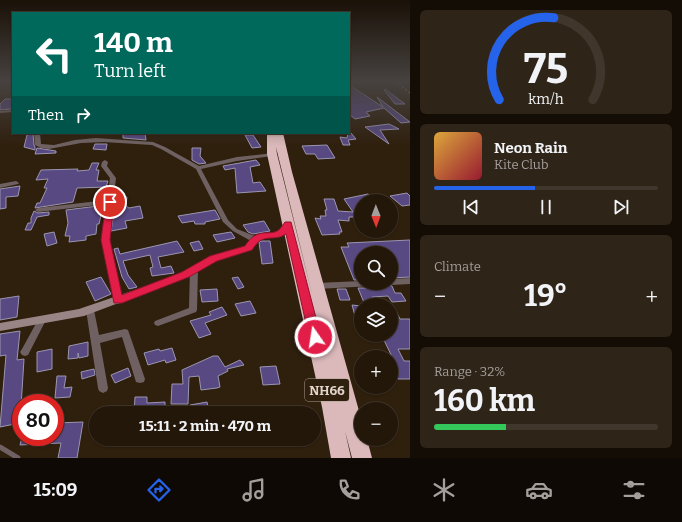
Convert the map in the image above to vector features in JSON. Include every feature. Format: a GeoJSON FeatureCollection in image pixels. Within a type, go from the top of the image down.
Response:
{"type":"FeatureCollection","features":[{"type":"Feature","properties":{"kind":"highway","name":"NH66"},"geometry":{"type":"LineString","coordinates":[[270,134],[272,154],[294,223],[317,286],[362,458]]}},
{"type":"Feature","properties":{"kind":"highway","name":"NH66"},"geometry":{"type":"LineString","coordinates":[[279,134],[294,223],[341,458]]}},
{"type":"Feature","properties":{"kind":"street"},"geometry":{"type":"LineString","coordinates":[[0,112],[12,111]]}},
{"type":"Feature","properties":{"kind":"street"},"geometry":{"type":"LineString","coordinates":[[37,134],[38,145],[50,148],[81,140],[153,144],[198,168],[225,221],[235,230],[254,239]]}},
{"type":"Feature","properties":{"kind":"street"},"geometry":{"type":"LineString","coordinates":[[79,134],[81,140]]}},
{"type":"Feature","properties":{"kind":"street"},"geometry":{"type":"LineString","coordinates":[[198,168],[237,159],[272,154]]}},
{"type":"Feature","properties":{"kind":"street"},"geometry":{"type":"LineString","coordinates":[[106,162],[104,166],[113,178],[105,240],[118,301]]}},
{"type":"Feature","properties":{"kind":"street"},"geometry":{"type":"LineString","coordinates":[[0,186],[16,183]]}},
{"type":"Feature","properties":{"kind":"street"},"geometry":{"type":"LineString","coordinates":[[38,210],[110,202]]}},
{"type":"Feature","properties":{"kind":"street"},"geometry":{"type":"LineString","coordinates":[[0,327],[90,310],[118,301],[173,280],[214,258],[248,248],[254,239],[264,235],[278,235],[294,223]]}},
{"type":"Feature","properties":{"kind":"street"},"geometry":{"type":"LineString","coordinates":[[158,323],[193,310],[194,269]]}},
{"type":"Feature","properties":{"kind":"street"},"geometry":{"type":"LineString","coordinates":[[398,282],[410,281]]}},
{"type":"Feature","properties":{"kind":"street"},"geometry":{"type":"LineString","coordinates":[[317,286],[354,284]]}},
{"type":"Feature","properties":{"kind":"street"},"geometry":{"type":"LineString","coordinates":[[90,310],[103,388]]}},
{"type":"Feature","properties":{"kind":"street"},"geometry":{"type":"LineString","coordinates":[[26,352],[42,320]]}},
{"type":"Feature","properties":{"kind":"street"},"geometry":{"type":"LineString","coordinates":[[95,340],[125,333],[140,379]]}},
{"type":"Feature","properties":{"kind":"lane"},"geometry":{"type":"LineString","coordinates":[[0,447],[18,458]]}},
{"type":"Feature","properties":{"kind":"building"},"geometry":{"type":"Polygon","coordinates":[[[12,103],[12,108],[11,109],[0,110],[0,104],[12,103]]]}},
{"type":"Feature","properties":{"kind":"building"},"geometry":{"type":"Polygon","coordinates":[[[350,103],[377,103],[383,107],[381,103],[385,103],[410,122],[401,123],[384,108],[366,112],[370,116],[355,119],[350,115],[350,103]]]}},
{"type":"Feature","properties":{"kind":"building"},"geometry":{"type":"Polygon","coordinates":[[[389,124],[399,129],[380,130],[389,144],[365,127],[389,124]]]}},
{"type":"Feature","properties":{"kind":"building"},"geometry":{"type":"Polygon","coordinates":[[[351,133],[356,139],[348,140],[350,145],[343,145],[340,137],[347,138],[348,134],[351,133]]]}},
{"type":"Feature","properties":{"kind":"building"},"geometry":{"type":"Polygon","coordinates":[[[33,134],[35,150],[24,147],[27,135],[33,134]]]}},
{"type":"Feature","properties":{"kind":"building"},"geometry":{"type":"Polygon","coordinates":[[[123,134],[145,134],[146,140],[123,138],[123,134]]]}},
{"type":"Feature","properties":{"kind":"building"},"geometry":{"type":"Polygon","coordinates":[[[245,135],[253,135],[261,147],[252,148],[245,135]]]}},
{"type":"Feature","properties":{"kind":"building"},"geometry":{"type":"Polygon","coordinates":[[[95,144],[107,144],[106,150],[93,149],[95,144]]]}},
{"type":"Feature","properties":{"kind":"building"},"geometry":{"type":"Polygon","coordinates":[[[327,145],[335,158],[318,159],[315,154],[306,154],[302,146],[327,145]]]}},
{"type":"Feature","properties":{"kind":"building"},"geometry":{"type":"Polygon","coordinates":[[[37,148],[56,151],[56,153],[35,154],[37,148]]]}},
{"type":"Feature","properties":{"kind":"building"},"geometry":{"type":"Polygon","coordinates":[[[192,148],[201,148],[200,156],[206,163],[199,164],[192,160],[192,148]]]}},
{"type":"Feature","properties":{"kind":"building"},"geometry":{"type":"Polygon","coordinates":[[[256,160],[260,165],[250,167],[253,183],[260,182],[266,191],[237,193],[235,168],[225,170],[223,166],[256,160]]]}},
{"type":"Feature","properties":{"kind":"building"},"geometry":{"type":"Polygon","coordinates":[[[92,163],[99,163],[96,170],[99,170],[97,181],[108,181],[106,187],[77,188],[73,202],[35,208],[37,203],[40,203],[47,188],[44,188],[48,179],[36,180],[41,170],[89,170],[92,163]]]}},
{"type":"Feature","properties":{"kind":"building"},"geometry":{"type":"Polygon","coordinates":[[[20,186],[18,196],[6,197],[6,208],[0,209],[0,189],[20,186]]]}},
{"type":"Feature","properties":{"kind":"building"},"geometry":{"type":"Polygon","coordinates":[[[407,193],[410,196],[410,205],[402,206],[398,203],[398,195],[407,193]]]}},
{"type":"Feature","properties":{"kind":"building"},"geometry":{"type":"Polygon","coordinates":[[[115,197],[127,197],[126,206],[129,208],[140,206],[143,218],[125,221],[127,228],[111,231],[113,218],[115,217],[115,197]]]}},
{"type":"Feature","properties":{"kind":"building"},"geometry":{"type":"Polygon","coordinates":[[[354,197],[354,217],[349,217],[349,221],[338,220],[342,232],[339,232],[340,234],[322,235],[315,218],[321,219],[320,216],[326,216],[325,210],[327,210],[324,199],[334,199],[338,211],[353,212],[344,199],[354,197]]]}},
{"type":"Feature","properties":{"kind":"building"},"geometry":{"type":"Polygon","coordinates":[[[98,206],[99,211],[102,211],[99,224],[97,224],[96,234],[86,236],[86,240],[69,242],[70,236],[65,236],[68,223],[66,210],[98,206]]]}},
{"type":"Feature","properties":{"kind":"building"},"geometry":{"type":"Polygon","coordinates":[[[215,210],[220,219],[205,222],[205,224],[195,224],[194,221],[182,223],[178,216],[215,210]]]}},
{"type":"Feature","properties":{"kind":"building"},"geometry":{"type":"Polygon","coordinates":[[[34,211],[38,213],[49,212],[49,215],[37,217],[31,230],[25,230],[28,223],[31,223],[31,218],[34,211]]]}},
{"type":"Feature","properties":{"kind":"building"},"geometry":{"type":"Polygon","coordinates":[[[264,221],[270,231],[253,234],[248,232],[243,225],[264,221]]]}},
{"type":"Feature","properties":{"kind":"building"},"geometry":{"type":"Polygon","coordinates":[[[54,232],[57,243],[47,246],[44,234],[54,232]]]}},
{"type":"Feature","properties":{"kind":"building"},"geometry":{"type":"Polygon","coordinates":[[[231,232],[235,238],[217,242],[213,235],[231,232]]]}},
{"type":"Feature","properties":{"kind":"building"},"geometry":{"type":"Polygon","coordinates":[[[410,240],[410,277],[398,278],[398,246],[354,246],[354,280],[341,247],[349,247],[347,243],[410,240]]]}},
{"type":"Feature","properties":{"kind":"building"},"geometry":{"type":"Polygon","coordinates":[[[177,241],[184,252],[158,257],[161,268],[171,266],[174,273],[152,276],[150,268],[153,267],[150,255],[123,261],[128,275],[137,287],[129,289],[122,277],[114,249],[118,248],[120,254],[177,241]]]}},
{"type":"Feature","properties":{"kind":"building"},"geometry":{"type":"Polygon","coordinates":[[[199,241],[203,249],[194,251],[190,243],[199,241]]]}},
{"type":"Feature","properties":{"kind":"building"},"geometry":{"type":"Polygon","coordinates":[[[270,241],[273,263],[262,264],[259,242],[270,241]]]}},
{"type":"Feature","properties":{"kind":"building"},"geometry":{"type":"Polygon","coordinates":[[[101,277],[111,294],[95,301],[86,282],[101,277]]]}},
{"type":"Feature","properties":{"kind":"building"},"geometry":{"type":"Polygon","coordinates":[[[238,277],[244,287],[238,289],[232,278],[238,277]]]}},
{"type":"Feature","properties":{"kind":"building"},"geometry":{"type":"Polygon","coordinates":[[[217,289],[218,301],[202,302],[200,290],[217,289]]]}},
{"type":"Feature","properties":{"kind":"building"},"geometry":{"type":"Polygon","coordinates":[[[337,289],[346,289],[350,300],[340,300],[337,289]]]}},
{"type":"Feature","properties":{"kind":"building"},"geometry":{"type":"Polygon","coordinates":[[[359,290],[394,290],[395,293],[401,293],[406,301],[398,302],[398,298],[389,298],[388,296],[362,298],[359,290]]]}},
{"type":"Feature","properties":{"kind":"building"},"geometry":{"type":"Polygon","coordinates":[[[19,296],[17,317],[0,320],[0,299],[19,296]]]}},
{"type":"Feature","properties":{"kind":"building"},"geometry":{"type":"Polygon","coordinates":[[[250,301],[256,313],[241,316],[235,304],[250,301]]]}},
{"type":"Feature","properties":{"kind":"building"},"geometry":{"type":"Polygon","coordinates":[[[222,307],[227,315],[205,323],[211,334],[199,338],[190,321],[211,315],[209,312],[222,307]]]}},
{"type":"Feature","properties":{"kind":"building"},"geometry":{"type":"Polygon","coordinates":[[[398,315],[400,319],[410,319],[410,349],[398,349],[404,361],[410,361],[410,379],[398,379],[398,350],[389,350],[385,342],[398,342],[398,315]]]}},
{"type":"Feature","properties":{"kind":"building"},"geometry":{"type":"Polygon","coordinates":[[[20,331],[17,360],[24,359],[22,394],[12,394],[12,425],[0,427],[6,355],[0,356],[0,334],[20,331]]]}},
{"type":"Feature","properties":{"kind":"building"},"geometry":{"type":"Polygon","coordinates":[[[88,342],[88,356],[79,358],[78,353],[78,358],[68,359],[69,346],[88,342]]]}},
{"type":"Feature","properties":{"kind":"building"},"geometry":{"type":"Polygon","coordinates":[[[172,348],[176,360],[166,363],[165,360],[148,365],[144,353],[159,349],[160,351],[172,348]]]}},
{"type":"Feature","properties":{"kind":"building"},"geometry":{"type":"Polygon","coordinates":[[[52,349],[52,369],[37,372],[37,352],[52,349]]]}},
{"type":"Feature","properties":{"kind":"building"},"geometry":{"type":"Polygon","coordinates":[[[213,356],[218,356],[225,367],[240,360],[244,365],[227,369],[228,371],[218,376],[220,387],[217,388],[201,390],[199,376],[189,377],[188,404],[171,404],[172,384],[183,384],[182,370],[213,356]]]}},
{"type":"Feature","properties":{"kind":"building"},"geometry":{"type":"Polygon","coordinates":[[[276,366],[280,384],[263,385],[260,367],[276,366]]]}},
{"type":"Feature","properties":{"kind":"building"},"geometry":{"type":"Polygon","coordinates":[[[128,368],[131,376],[115,383],[111,375],[128,368]]]}},
{"type":"Feature","properties":{"kind":"building"},"geometry":{"type":"Polygon","coordinates":[[[94,369],[95,375],[82,379],[81,372],[94,369]]]}},
{"type":"Feature","properties":{"kind":"building"},"geometry":{"type":"Polygon","coordinates":[[[57,376],[66,376],[64,388],[72,387],[70,397],[64,397],[64,394],[55,394],[57,376]]]}},
{"type":"Feature","properties":{"kind":"building"},"geometry":{"type":"Polygon","coordinates":[[[135,397],[147,397],[147,403],[165,402],[165,406],[134,406],[135,397]]]}},
{"type":"Feature","properties":{"kind":"building"},"geometry":{"type":"Polygon","coordinates":[[[207,402],[208,406],[190,406],[207,402]]]}},
{"type":"Feature","properties":{"kind":"building"},"geometry":{"type":"Polygon","coordinates":[[[83,422],[77,458],[58,458],[60,446],[64,446],[64,423],[83,422]]]}},
{"type":"Feature","properties":{"kind":"route"},"geometry":{"type":"LineString","coordinates":[[110,202],[105,240],[118,301],[185,274],[214,258],[248,248],[254,239],[264,235],[278,235],[284,231],[288,223],[315,337]]}}]}
